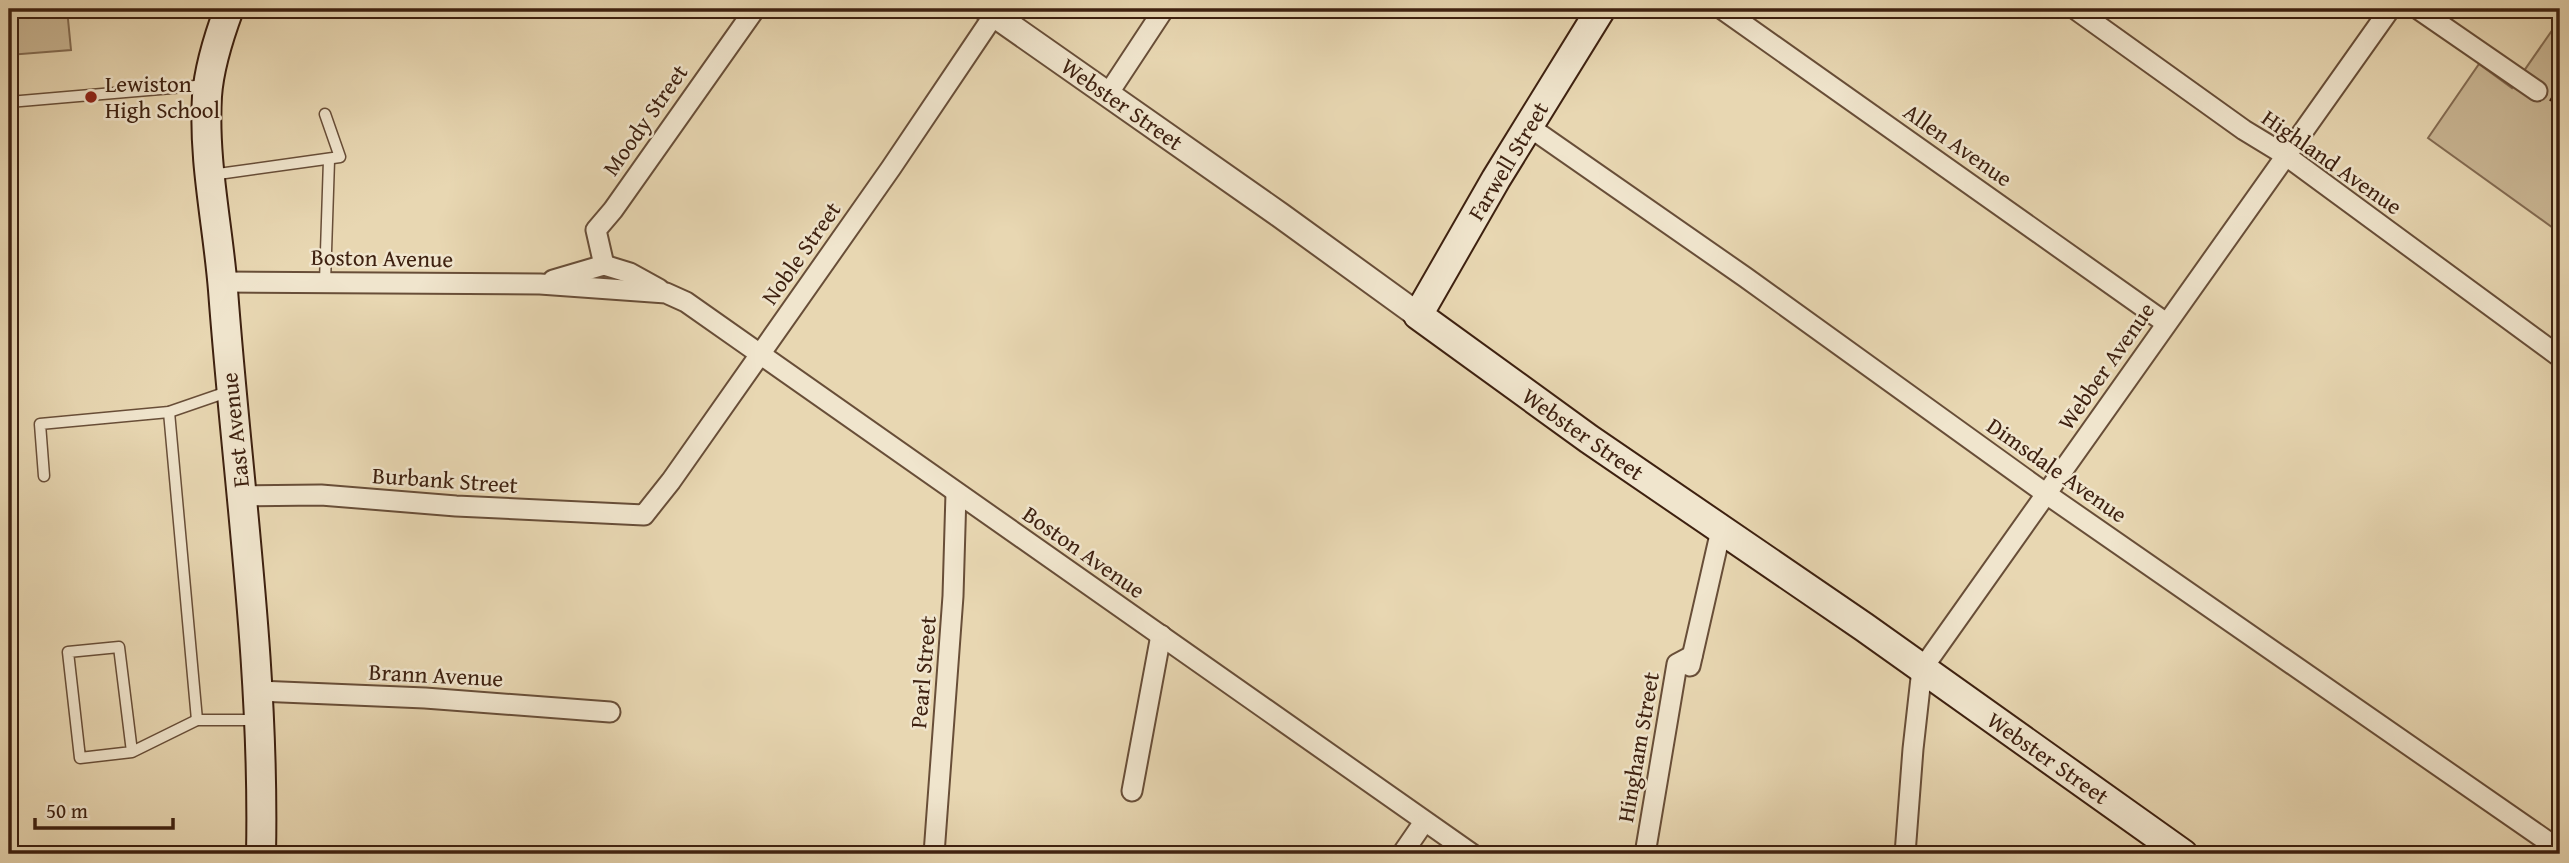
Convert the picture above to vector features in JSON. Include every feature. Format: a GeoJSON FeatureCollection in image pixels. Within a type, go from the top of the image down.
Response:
{"type":"FeatureCollection","features":[{"type":"Feature","properties":{"kind":"main road","name":"East Avenue"},"geometry":{"type":"LineString","coordinates":[[229,9],[207,95],[210,175],[223,282],[258,691],[261,854]]}},
{"type":"Feature","properties":{"kind":"main road","name":"Farwell Street"},"geometry":{"type":"LineString","coordinates":[[1418,315],[1528,126],[1601,9]]}},
{"type":"Feature","properties":{"kind":"main road","name":"Webster Street"},"geometry":{"type":"LineString","coordinates":[[1418,315],[1588,439],[1922,669],[2183,854]]}},
{"type":"Feature","properties":{"kind":"street","name":"Moody Street"},"geometry":{"type":"LineString","coordinates":[[604,265],[596,230],[613,210],[755,9]]}},
{"type":"Feature","properties":{"kind":"street"},"geometry":{"type":"LineString","coordinates":[[1108,94],[1164,9]]}},
{"type":"Feature","properties":{"kind":"street","name":"Allen Avenue"},"geometry":{"type":"LineString","coordinates":[[1722,9],[2166,323]]}},
{"type":"Feature","properties":{"kind":"street","name":"Highland Avenue"},"geometry":{"type":"LineString","coordinates":[[2075,9],[2244,130],[2285,155],[2560,357]]}},
{"type":"Feature","properties":{"kind":"street","name":"Webber Avenue"},"geometry":{"type":"LineString","coordinates":[[1905,854],[1922,669],[2390,9]]}},
{"type":"Feature","properties":{"kind":"street"},"geometry":{"type":"LineString","coordinates":[[2418,9],[2537,91]]}},
{"type":"Feature","properties":{"kind":"street","name":"Webster Street"},"geometry":{"type":"LineString","coordinates":[[990,12],[1418,315]]}},
{"type":"Feature","properties":{"kind":"street","name":"Noble Street"},"geometry":{"type":"LineString","coordinates":[[644,515],[671,481],[907,145],[990,12]]}},
{"type":"Feature","properties":{"kind":"street","name":"Dimsdale Avenue"},"geometry":{"type":"LineString","coordinates":[[1528,126],[1745,277],[2045,493],[2560,850]]}},
{"type":"Feature","properties":{"kind":"street","name":"Boston Avenue"},"geometry":{"type":"LineString","coordinates":[[540,284],[604,265],[630,273],[686,302],[1472,854]]}},
{"type":"Feature","properties":{"kind":"street","name":"Boston Avenue"},"geometry":{"type":"LineString","coordinates":[[223,282],[540,284],[666,293]]}},
{"type":"Feature","properties":{"kind":"street","name":"Pearl Street"},"geometry":{"type":"LineString","coordinates":[[934,854],[953,596],[956,493]]}},
{"type":"Feature","properties":{"kind":"street","name":"Burbank Street"},"geometry":{"type":"LineString","coordinates":[[242,496],[321,495],[456,506],[644,515]]}},
{"type":"Feature","properties":{"kind":"street"},"geometry":{"type":"LineString","coordinates":[[1685,687],[1721,530]]}},
{"type":"Feature","properties":{"kind":"street"},"geometry":{"type":"LineString","coordinates":[[1132,791],[1161,635]]}},
{"type":"Feature","properties":{"kind":"street","name":"Hingham Street"},"geometry":{"type":"LineString","coordinates":[[1645,854],[1677,664],[1692,656]]}},
{"type":"Feature","properties":{"kind":"street","name":"Brann Avenue"},"geometry":{"type":"LineString","coordinates":[[258,691],[425,698],[610,712]]}},
{"type":"Feature","properties":{"kind":"street"},"geometry":{"type":"LineString","coordinates":[[1402,854],[1424,822]]}},
{"type":"Feature","properties":{"kind":"lane"},"geometry":{"type":"LineString","coordinates":[[9,102],[209,85]]}},
{"type":"Feature","properties":{"kind":"lane"},"geometry":{"type":"LineString","coordinates":[[210,175],[340,157],[325,114]]}},
{"type":"Feature","properties":{"kind":"lane"},"geometry":{"type":"LineString","coordinates":[[325,282],[329,160]]}},
{"type":"Feature","properties":{"kind":"lane"},"geometry":{"type":"LineString","coordinates":[[44,476],[40,424],[170,412],[231,390]]}},
{"type":"Feature","properties":{"kind":"lane"},"geometry":{"type":"LineString","coordinates":[[170,412],[197,720]]}},
{"type":"Feature","properties":{"kind":"lane"},"geometry":{"type":"LineString","coordinates":[[132,752],[119,647],[68,652],[80,758],[132,752],[197,720],[259,720]]}},
{"type":"Feature","properties":{"kind":"shaded area"},"geometry":{"type":"Polygon","coordinates":[[[9,9],[67,9],[71,50],[9,55],[9,9]]]}},
{"type":"Feature","properties":{"kind":"shaded area"},"geometry":{"type":"Polygon","coordinates":[[[2560,19],[2560,233],[2428,138],[2479,64],[2512,88],[2560,19]]]}},
{"type":"Feature","properties":{"kind":"place","name":"Lewiston High School"},"geometry":{"type":"Point","coordinates":[91,97]}}]}
